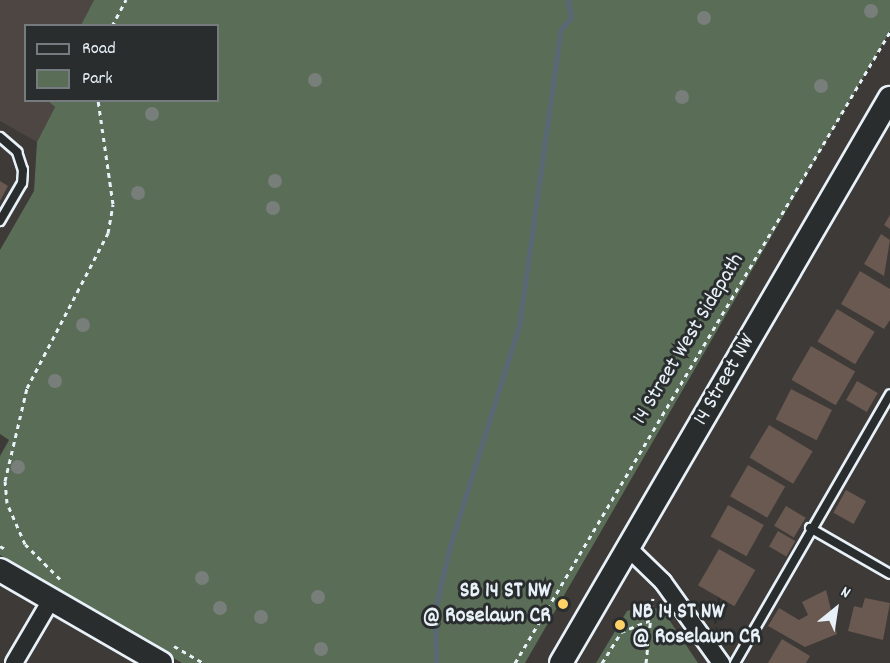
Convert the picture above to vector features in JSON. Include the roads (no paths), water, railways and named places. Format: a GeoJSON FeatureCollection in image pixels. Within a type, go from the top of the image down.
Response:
{"type":"FeatureCollection","features":[{"type":"Feature","properties":{"kind":"main road","name":"14 Street NW"},"geometry":{"type":"LineString","coordinates":[[561,663],[890,98]]}},
{"type":"Feature","properties":{"kind":"main road"},"geometry":{"type":"LineString","coordinates":[[0,570],[57,591],[161,663]]}},
{"type":"Feature","properties":{"kind":"street"},"geometry":{"type":"LineString","coordinates":[[627,547],[663,582],[721,663]]}},
{"type":"Feature","properties":{"kind":"street"},"geometry":{"type":"LineString","coordinates":[[14,663],[57,591]]}},
{"type":"Feature","properties":{"kind":"lane"},"geometry":{"type":"LineString","coordinates":[[0,137],[17,152],[23,170],[22,183],[0,221]]}},
{"type":"Feature","properties":{"kind":"lane"},"geometry":{"type":"LineString","coordinates":[[735,663],[810,528],[890,394]]}},
{"type":"Feature","properties":{"kind":"lane"},"geometry":{"type":"LineString","coordinates":[[810,528],[890,574]]}},
{"type":"Feature","properties":{"kind":"waterway"},"geometry":{"type":"LineString","coordinates":[[436,663],[435,609],[450,546],[519,326],[561,29],[571,18],[568,0]]}},
{"type":"Feature","properties":{"kind":"place","name":"SB 14 ST NW @ Roselawn CR"},"geometry":{"type":"Point","coordinates":[563,604]}},
{"type":"Feature","properties":{"kind":"place","name":"NB 14 ST NW @ Roselawn CR"},"geometry":{"type":"Point","coordinates":[620,625]}}]}
